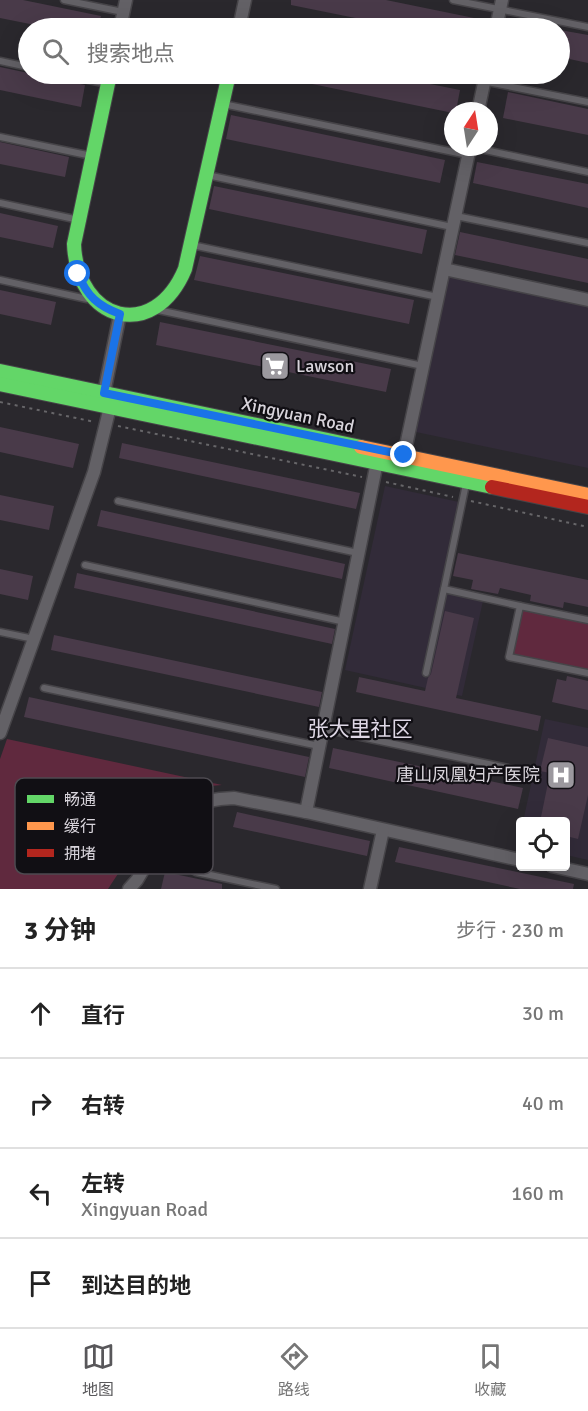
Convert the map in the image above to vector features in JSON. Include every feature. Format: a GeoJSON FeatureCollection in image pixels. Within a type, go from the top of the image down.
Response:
{"type":"FeatureCollection","features":[{"type":"Feature","properties":{"kind":"main road"},"geometry":{"type":"LineString","coordinates":[[108,84],[74,244],[74,260],[84,288],[93,300],[106,309],[120,314],[137,314],[154,309],[168,299],[186,269],[227,84]]}},
{"type":"Feature","properties":{"kind":"main road","name":"Xingyuan Road"},"geometry":{"type":"LineString","coordinates":[[0,371],[588,495]]}},
{"type":"Feature","properties":{"kind":"main road","name":"Xingyuan Road"},"geometry":{"type":"LineString","coordinates":[[0,384],[588,507]]}},
{"type":"Feature","properties":{"kind":"street"},"geometry":{"type":"LineString","coordinates":[[240,18],[244,0]]}},
{"type":"Feature","properties":{"kind":"street"},"geometry":{"type":"LineString","coordinates":[[480,102],[484,84]]}},
{"type":"Feature","properties":{"kind":"street"},"geometry":{"type":"LineString","coordinates":[[404,455],[469,156]]}},
{"type":"Feature","properties":{"kind":"street"},"geometry":{"type":"LineString","coordinates":[[444,269],[588,300]]}},
{"type":"Feature","properties":{"kind":"street"},"geometry":{"type":"LineString","coordinates":[[104,393],[120,314]]}},
{"type":"Feature","properties":{"kind":"street"},"geometry":{"type":"LineString","coordinates":[[0,733],[4,710],[34,639],[94,472],[110,407]]}},
{"type":"Feature","properties":{"kind":"street"},"geometry":{"type":"LineString","coordinates":[[306,812],[377,462]]}},
{"type":"Feature","properties":{"kind":"street"},"geometry":{"type":"LineString","coordinates":[[213,801],[234,798],[516,859]]}},
{"type":"Feature","properties":{"kind":"street"},"geometry":{"type":"LineString","coordinates":[[370,889],[383,830]]}},
{"type":"Feature","properties":{"kind":"street"},"geometry":{"type":"LineString","coordinates":[[570,870],[588,874]]}},
{"type":"Feature","properties":{"kind":"street"},"geometry":{"type":"LineString","coordinates":[[129,889],[141,874]]}},
{"type":"Feature","properties":{"kind":"lane"},"geometry":{"type":"LineString","coordinates":[[64,0],[125,6]]}},
{"type":"Feature","properties":{"kind":"lane"},"geometry":{"type":"LineString","coordinates":[[453,0],[501,5],[552,18]]}},
{"type":"Feature","properties":{"kind":"lane"},"geometry":{"type":"LineString","coordinates":[[570,22],[588,27]]}},
{"type":"Feature","properties":{"kind":"lane"},"geometry":{"type":"LineString","coordinates":[[0,61],[18,65]]}},
{"type":"Feature","properties":{"kind":"lane"},"geometry":{"type":"LineString","coordinates":[[514,84],[588,102]]}},
{"type":"Feature","properties":{"kind":"lane"},"geometry":{"type":"LineString","coordinates":[[222,104],[444,145]]}},
{"type":"Feature","properties":{"kind":"lane"},"geometry":{"type":"LineString","coordinates":[[0,137],[93,157]]}},
{"type":"Feature","properties":{"kind":"lane"},"geometry":{"type":"LineString","coordinates":[[498,155],[588,172]]}},
{"type":"Feature","properties":{"kind":"lane"},"geometry":{"type":"LineString","coordinates":[[206,175],[454,221],[588,243]]}},
{"type":"Feature","properties":{"kind":"lane"},"geometry":{"type":"LineString","coordinates":[[0,203],[79,220]]}},
{"type":"Feature","properties":{"kind":"lane"},"geometry":{"type":"LineString","coordinates":[[191,245],[438,297]]}},
{"type":"Feature","properties":{"kind":"lane"},"geometry":{"type":"LineString","coordinates":[[0,280],[93,300]]}},
{"type":"Feature","properties":{"kind":"lane"},"geometry":{"type":"LineString","coordinates":[[154,309],[423,366]]}},
{"type":"Feature","properties":{"kind":"lane"},"geometry":{"type":"LineString","coordinates":[[426,673],[467,481]]}},
{"type":"Feature","properties":{"kind":"lane"},"geometry":{"type":"LineString","coordinates":[[118,501],[358,553]]}},
{"type":"Feature","properties":{"kind":"lane"},"geometry":{"type":"LineString","coordinates":[[85,565],[345,622]]}},
{"type":"Feature","properties":{"kind":"lane"},"geometry":{"type":"LineString","coordinates":[[444,589],[588,620]]}},
{"type":"Feature","properties":{"kind":"lane"},"geometry":{"type":"LineString","coordinates":[[520,606],[509,657],[588,674]]}},
{"type":"Feature","properties":{"kind":"lane"},"geometry":{"type":"LineString","coordinates":[[0,632],[34,639]]}},
{"type":"Feature","properties":{"kind":"lane"},"geometry":{"type":"LineString","coordinates":[[44,688],[319,746]]}},
{"type":"Feature","properties":{"kind":"lane"},"geometry":{"type":"LineString","coordinates":[[323,729],[522,771]]}},
{"type":"Feature","properties":{"kind":"lane"},"geometry":{"type":"LineString","coordinates":[[205,874],[276,889]]}},
{"type":"Feature","properties":{"kind":"path"},"geometry":{"type":"LineString","coordinates":[[0,402],[588,527]]}},
{"type":"Feature","properties":{"kind":"shaded area"},"geometry":{"type":"Polygon","coordinates":[[[448,276],[588,303],[588,468],[416,432],[448,276]]]}},
{"type":"Feature","properties":{"kind":"shaded area"},"geometry":{"type":"Polygon","coordinates":[[[385,486],[459,502],[440,591],[483,601],[462,696],[345,670],[385,486]]]}},
{"type":"Feature","properties":{"kind":"shaded area"},"geometry":{"type":"Polygon","coordinates":[[[522,609],[588,623],[588,671],[512,655],[522,609]]]}},
{"type":"Feature","properties":{"kind":"shaded area","name":"唐山凤凰妇产医院"},"geometry":{"type":"Polygon","coordinates":[[[545,719],[588,728],[588,860],[570,856],[570,817],[524,817],[545,719]]]}},
{"type":"Feature","properties":{"kind":"shaded area"},"geometry":{"type":"Polygon","coordinates":[[[7,739],[189,778],[15,778],[15,874],[118,874],[108,889],[0,889],[0,759],[7,739]]]}},
{"type":"Feature","properties":{"kind":"building"},"geometry":{"type":"Polygon","coordinates":[[[0,0],[23,0],[101,16],[100,18],[18,18],[18,22],[0,18],[0,0]]]}},
{"type":"Feature","properties":{"kind":"building"},"geometry":{"type":"Polygon","coordinates":[[[291,0],[386,0],[474,18],[355,18],[291,5],[291,0]]]}},
{"type":"Feature","properties":{"kind":"building"},"geometry":{"type":"Polygon","coordinates":[[[570,32],[588,35],[588,63],[570,59],[570,32]]]}},
{"type":"Feature","properties":{"kind":"building"},"geometry":{"type":"Polygon","coordinates":[[[0,67],[18,71],[18,84],[85,85],[81,107],[0,90],[0,67]]]}},
{"type":"Feature","properties":{"kind":"building"},"geometry":{"type":"Polygon","coordinates":[[[312,84],[430,84],[460,90],[458,102],[444,102],[444,111],[312,84]]]}},
{"type":"Feature","properties":{"kind":"building"},"geometry":{"type":"Polygon","coordinates":[[[508,92],[588,109],[588,135],[503,118],[508,92]]]}},
{"type":"Feature","properties":{"kind":"building"},"geometry":{"type":"Polygon","coordinates":[[[231,115],[445,160],[440,183],[226,139],[231,115]]]}},
{"type":"Feature","properties":{"kind":"building"},"geometry":{"type":"Polygon","coordinates":[[[0,142],[69,157],[65,177],[0,164],[0,142]]]}},
{"type":"Feature","properties":{"kind":"building"},"geometry":{"type":"Polygon","coordinates":[[[477,162],[588,184],[588,208],[473,183],[477,162]]]}},
{"type":"Feature","properties":{"kind":"building"},"geometry":{"type":"Polygon","coordinates":[[[214,186],[427,230],[422,254],[209,209],[214,186]]]}},
{"type":"Feature","properties":{"kind":"building"},"geometry":{"type":"Polygon","coordinates":[[[0,213],[58,226],[53,248],[0,237],[0,213]]]}},
{"type":"Feature","properties":{"kind":"building"},"geometry":{"type":"Polygon","coordinates":[[[460,232],[588,259],[588,283],[455,255],[460,232]]]}},
{"type":"Feature","properties":{"kind":"building"},"geometry":{"type":"Polygon","coordinates":[[[200,256],[414,300],[409,324],[194,280],[200,256]]]}},
{"type":"Feature","properties":{"kind":"building"},"geometry":{"type":"Polygon","coordinates":[[[0,290],[56,302],[51,325],[0,314],[0,290]]]}},
{"type":"Feature","properties":{"kind":"building"},"geometry":{"type":"Polygon","coordinates":[[[160,322],[391,369],[386,392],[156,345],[160,322]]]}},
{"type":"Feature","properties":{"kind":"building"},"geometry":{"type":"Polygon","coordinates":[[[0,427],[79,444],[73,468],[0,452],[0,427]]]}},
{"type":"Feature","properties":{"kind":"building"},"geometry":{"type":"Polygon","coordinates":[[[122,443],[360,493],[356,509],[119,458],[122,443]]]}},
{"type":"Feature","properties":{"kind":"building"},"geometry":{"type":"Polygon","coordinates":[[[0,495],[54,506],[49,530],[0,520],[0,495]]]}},
{"type":"Feature","properties":{"kind":"building"},"geometry":{"type":"Polygon","coordinates":[[[101,510],[345,564],[342,579],[97,526],[101,510]]]}},
{"type":"Feature","properties":{"kind":"building"},"geometry":{"type":"Polygon","coordinates":[[[458,553],[588,580],[588,607],[564,602],[563,608],[530,601],[531,595],[500,588],[498,594],[471,589],[473,580],[453,576],[458,553]]]}},
{"type":"Feature","properties":{"kind":"building"},"geometry":{"type":"Polygon","coordinates":[[[0,569],[33,576],[28,600],[0,594],[0,569]]]}},
{"type":"Feature","properties":{"kind":"building"},"geometry":{"type":"Polygon","coordinates":[[[77,573],[335,629],[332,644],[74,588],[77,573]]]}},
{"type":"Feature","properties":{"kind":"building"},"geometry":{"type":"Polygon","coordinates":[[[445,611],[474,618],[456,698],[541,716],[538,731],[356,692],[359,677],[425,691],[445,611]]]}},
{"type":"Feature","properties":{"kind":"building"},"geometry":{"type":"Polygon","coordinates":[[[54,635],[322,692],[319,707],[51,650],[54,635]]]}},
{"type":"Feature","properties":{"kind":"building"},"geometry":{"type":"Polygon","coordinates":[[[567,676],[588,681],[588,710],[552,702],[557,679],[566,681],[567,676]]]}},
{"type":"Feature","properties":{"kind":"building"},"geometry":{"type":"Polygon","coordinates":[[[29,697],[309,757],[305,777],[24,717],[29,697]]]}},
{"type":"Feature","properties":{"kind":"building"},"geometry":{"type":"Polygon","coordinates":[[[548,738],[588,747],[588,795],[578,839],[570,837],[570,817],[541,817],[550,773],[540,771],[548,738]]]}},
{"type":"Feature","properties":{"kind":"building"},"geometry":{"type":"Polygon","coordinates":[[[333,748],[523,788],[518,809],[329,768],[333,748]]]}},
{"type":"Feature","properties":{"kind":"building"},"geometry":{"type":"Polygon","coordinates":[[[237,812],[370,841],[367,856],[233,827],[237,812]]]}},
{"type":"Feature","properties":{"kind":"building"},"geometry":{"type":"Polygon","coordinates":[[[399,847],[574,884],[573,889],[520,889],[395,862],[399,847]]]}},
{"type":"Feature","properties":{"kind":"building"},"geometry":{"type":"Polygon","coordinates":[[[165,874],[222,884],[222,889],[161,889],[165,874]]]}},
{"type":"Feature","properties":{"kind":"traffic: fast"},"geometry":{"type":"LineString","coordinates":[[108,84],[74,244],[78,271],[88,291],[102,306],[119,313],[137,314],[155,307],[171,292],[185,269],[227,84]]}},
{"type":"Feature","properties":{"kind":"traffic: fast"},"geometry":{"type":"LineString","coordinates":[[0,371],[361,447]]}},
{"type":"Feature","properties":{"kind":"traffic: fast"},"geometry":{"type":"LineString","coordinates":[[0,384],[492,487]]}},
{"type":"Feature","properties":{"kind":"traffic: slow"},"geometry":{"type":"LineString","coordinates":[[361,447],[588,495]]}},
{"type":"Feature","properties":{"kind":"traffic: jam"},"geometry":{"type":"LineString","coordinates":[[492,487],[588,507]]}},
{"type":"Feature","properties":{"kind":"place","name":"Lawson"},"geometry":{"type":"Point","coordinates":[275,366]}},
{"type":"Feature","properties":{"kind":"place","name":"唐山凤凰妇产医院"},"geometry":{"type":"Point","coordinates":[561,775]}},
{"type":"Feature","properties":{"kind":"district","name":"张大里社区"},"geometry":{"type":"Point","coordinates":[360,729]}},
{"type":"Feature","properties":{"kind":"route"},"geometry":{"type":"LineString","coordinates":[[78,274],[93,300],[106,309],[120,314],[104,393],[404,455]]}}]}
